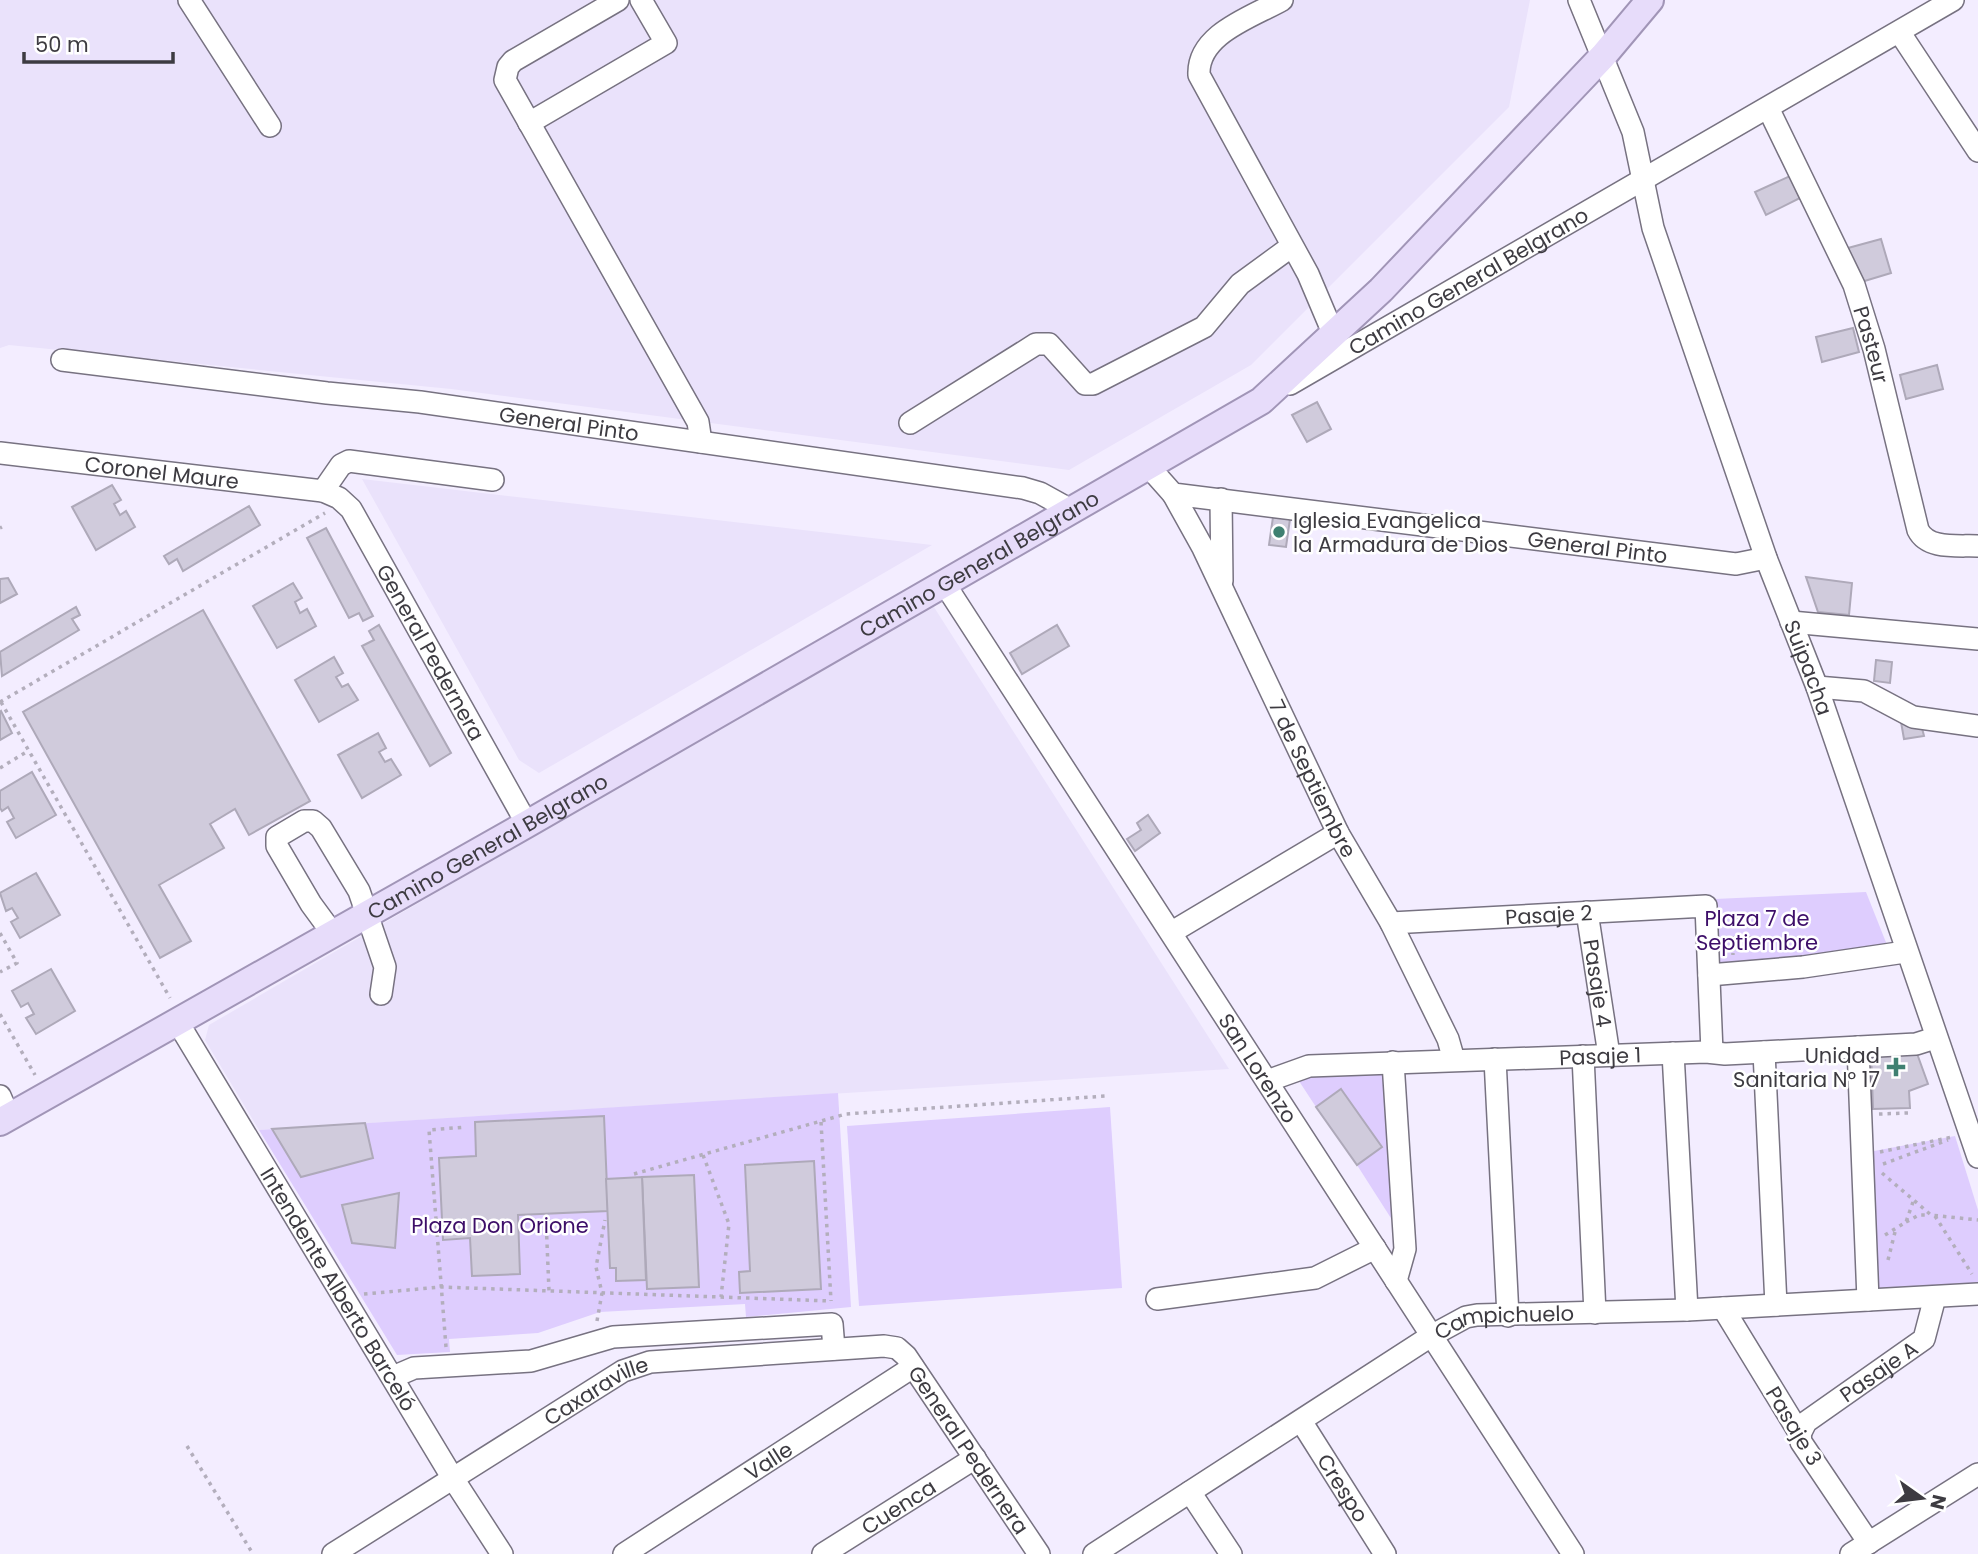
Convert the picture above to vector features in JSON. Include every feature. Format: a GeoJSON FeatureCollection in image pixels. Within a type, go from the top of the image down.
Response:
{"type":"FeatureCollection","features":[{"type":"Feature","properties":{"kind":"main road"},"geometry":{"type":"LineString","coordinates":[[1261,401],[1381,290],[1603,57],[1650,0]]}},
{"type":"Feature","properties":{"kind":"main road","name":"Camino General Belgrano"},"geometry":{"type":"LineString","coordinates":[[3,1112],[174,1010],[332,934],[527,824],[1069,509],[1149,467],[1261,401]]}},
{"type":"Feature","properties":{"kind":"street"},"geometry":{"type":"LineString","coordinates":[[189,0],[270,126]]}},
{"type":"Feature","properties":{"kind":"street"},"geometry":{"type":"LineString","coordinates":[[618,0],[508,67],[505,80],[698,422],[701,442]]}},
{"type":"Feature","properties":{"kind":"street"},"geometry":{"type":"LineString","coordinates":[[529,122],[666,43],[641,0]]}},
{"type":"Feature","properties":{"kind":"street"},"geometry":{"type":"LineString","coordinates":[[1282,0],[1210,42],[1198,63],[1201,82],[1292,246],[1334,334]]}},
{"type":"Feature","properties":{"kind":"street","name":"Suipacha"},"geometry":{"type":"LineString","coordinates":[[1578,0],[1633,132],[1653,228],[1766,558],[1816,687],[1935,1038],[1970,1105],[1978,1157]]}},
{"type":"Feature","properties":{"kind":"street","name":"Camino General Belgrano"},"geometry":{"type":"LineString","coordinates":[[1261,401],[1953,0]]}},
{"type":"Feature","properties":{"kind":"street"},"geometry":{"type":"LineString","coordinates":[[1900,33],[1978,151]]}},
{"type":"Feature","properties":{"kind":"street","name":"Pasteur"},"geometry":{"type":"LineString","coordinates":[[1768,108],[1854,285],[1874,349],[1918,530],[1927,541],[1935,544],[1978,546]]}},
{"type":"Feature","properties":{"kind":"street"},"geometry":{"type":"LineString","coordinates":[[909,423],[1036,344],[1049,344],[1084,384],[1093,384],[1204,327],[1240,284],[1292,246]]}},
{"type":"Feature","properties":{"kind":"street","name":"General Pinto"},"geometry":{"type":"LineString","coordinates":[[62,360],[420,402],[1023,488],[1040,493],[1069,509]]}},
{"type":"Feature","properties":{"kind":"street","name":"Coronel Maure"},"geometry":{"type":"LineString","coordinates":[[0,453],[323,491]]}},
{"type":"Feature","properties":{"kind":"street"},"geometry":{"type":"LineString","coordinates":[[323,491],[341,465],[349,461],[493,480]]}},
{"type":"Feature","properties":{"kind":"street"},"geometry":{"type":"LineString","coordinates":[[1149,467],[1173,494]]}},
{"type":"Feature","properties":{"kind":"street","name":"General Pedernera"},"geometry":{"type":"LineString","coordinates":[[323,491],[339,498],[351,509],[527,824]]}},
{"type":"Feature","properties":{"kind":"street","name":"General Pinto"},"geometry":{"type":"LineString","coordinates":[[1173,494],[1735,564],[1766,558]]}},
{"type":"Feature","properties":{"kind":"street","name":"7 de Septiembre"},"geometry":{"type":"LineString","coordinates":[[1173,494],[1223,590],[1338,833],[1391,923],[1448,1039],[1454,1060]]}},
{"type":"Feature","properties":{"kind":"street"},"geometry":{"type":"LineString","coordinates":[[1221,499],[1223,590]]}},
{"type":"Feature","properties":{"kind":"street","name":"San Lorenzo"},"geometry":{"type":"LineString","coordinates":[[944,583],[1573,1554]]}},
{"type":"Feature","properties":{"kind":"street"},"geometry":{"type":"LineString","coordinates":[[1791,622],[1978,639]]}},
{"type":"Feature","properties":{"kind":"street"},"geometry":{"type":"LineString","coordinates":[[1816,687],[1864,691],[1913,717],[1978,726]]}},
{"type":"Feature","properties":{"kind":"street"},"geometry":{"type":"LineString","coordinates":[[332,934],[307,898],[278,846],[277,838],[295,827],[313,821],[321,828],[359,891],[385,967],[380,994]]}},
{"type":"Feature","properties":{"kind":"street"},"geometry":{"type":"LineString","coordinates":[[1172,932],[1338,833]]}},
{"type":"Feature","properties":{"kind":"street","name":"Pasaje 2"},"geometry":{"type":"LineString","coordinates":[[1391,923],[1706,906],[1709,975]]}},
{"type":"Feature","properties":{"kind":"street","name":"Pasaje 4"},"geometry":{"type":"LineString","coordinates":[[1587,912],[1609,1055]]}},
{"type":"Feature","properties":{"kind":"street"},"geometry":{"type":"LineString","coordinates":[[1712,1052],[1709,975],[1803,967],[1905,952]]}},
{"type":"Feature","properties":{"kind":"street","name":"Intendente Alberto Barceló"},"geometry":{"type":"LineString","coordinates":[[174,1010],[452,1477],[502,1554]]}},
{"type":"Feature","properties":{"kind":"street","name":"Pasaje 1"},"geometry":{"type":"LineString","coordinates":[[1267,1082],[1309,1066],[1764,1052],[1916,1044],[1935,1038]]}},
{"type":"Feature","properties":{"kind":"street"},"geometry":{"type":"LineString","coordinates":[[1858,1047],[1868,1300]]}},
{"type":"Feature","properties":{"kind":"street"},"geometry":{"type":"LineString","coordinates":[[1764,1052],[1776,1305]]}},
{"type":"Feature","properties":{"kind":"street"},"geometry":{"type":"LineString","coordinates":[[1673,1053],[1687,1310]]}},
{"type":"Feature","properties":{"kind":"street"},"geometry":{"type":"LineString","coordinates":[[1583,1056],[1595,1313]]}},
{"type":"Feature","properties":{"kind":"street"},"geometry":{"type":"LineString","coordinates":[[1495,1059],[1508,1316]]}},
{"type":"Feature","properties":{"kind":"street"},"geometry":{"type":"LineString","coordinates":[[1393,1062],[1405,1249],[1396,1281]]}},
{"type":"Feature","properties":{"kind":"street"},"geometry":{"type":"LineString","coordinates":[[1157,1299],[1315,1278],[1375,1248]]}},
{"type":"Feature","properties":{"kind":"street","name":"Campichuelo"},"geometry":{"type":"LineString","coordinates":[[1094,1554],[1431,1336],[1466,1317],[1687,1310],[1978,1294]]}},
{"type":"Feature","properties":{"kind":"street","name":"Pasaje A"},"geometry":{"type":"LineString","coordinates":[[1800,1434],[1805,1422],[1924,1339],[1935,1297]]}},
{"type":"Feature","properties":{"kind":"street","name":"Pasaje 3"},"geometry":{"type":"LineString","coordinates":[[1723,1308],[1800,1434],[1801,1442],[1860,1548]]}},
{"type":"Feature","properties":{"kind":"street"},"geometry":{"type":"LineString","coordinates":[[393,1377],[414,1368],[531,1361],[612,1337],[832,1324],[834,1349]]}},
{"type":"Feature","properties":{"kind":"street","name":"General Pedernera"},"geometry":{"type":"LineString","coordinates":[[897,1348],[914,1367],[1039,1554]]}},
{"type":"Feature","properties":{"kind":"street","name":"Caxaraville"},"geometry":{"type":"LineString","coordinates":[[333,1554],[452,1477],[637,1365],[834,1349],[897,1348]]}},
{"type":"Feature","properties":{"kind":"street","name":"Valle"},"geometry":{"type":"LineString","coordinates":[[624,1554],[914,1367]]}},
{"type":"Feature","properties":{"kind":"street","name":"Crespo"},"geometry":{"type":"LineString","coordinates":[[1301,1421],[1385,1554]]}},
{"type":"Feature","properties":{"kind":"street","name":"Cuenca"},"geometry":{"type":"LineString","coordinates":[[823,1554],[975,1458]]}},
{"type":"Feature","properties":{"kind":"street"},"geometry":{"type":"LineString","coordinates":[[1860,1548],[1978,1474]]}},
{"type":"Feature","properties":{"kind":"street"},"geometry":{"type":"LineString","coordinates":[[1190,1492],[1231,1554]]}},
{"type":"Feature","properties":{"kind":"path"},"geometry":{"type":"LineString","coordinates":[[174,1010],[0,701],[328,512]]}},
{"type":"Feature","properties":{"kind":"path"},"geometry":{"type":"LineString","coordinates":[[0,768],[29,751]]}},
{"type":"Feature","properties":{"kind":"path"},"geometry":{"type":"LineString","coordinates":[[0,933],[17,963],[0,972]]}},
{"type":"Feature","properties":{"kind":"path"},"geometry":{"type":"LineString","coordinates":[[0,1014],[35,1075]]}},
{"type":"Feature","properties":{"kind":"path"},"geometry":{"type":"LineString","coordinates":[[634,1174],[846,1114],[1106,1096]]}},
{"type":"Feature","properties":{"kind":"path"},"geometry":{"type":"LineString","coordinates":[[1878,1126],[1877,1114],[1908,1113]]}},
{"type":"Feature","properties":{"kind":"path"},"geometry":{"type":"LineString","coordinates":[[821,1122],[832,1324]]}},
{"type":"Feature","properties":{"kind":"path"},"geometry":{"type":"LineString","coordinates":[[448,1366],[429,1130],[466,1128]]}},
{"type":"Feature","properties":{"kind":"path"},"geometry":{"type":"LineString","coordinates":[[1878,1139],[1878,1152],[1960,1135],[1875,1167],[1913,1202],[1935,1216],[1948,1232],[1959,1259],[1978,1280]]}},
{"type":"Feature","properties":{"kind":"path"},"geometry":{"type":"LineString","coordinates":[[703,1155],[729,1224],[721,1297]]}},
{"type":"Feature","properties":{"kind":"path"},"geometry":{"type":"LineString","coordinates":[[1906,1222],[1913,1202]]}},
{"type":"Feature","properties":{"kind":"path"},"geometry":{"type":"LineString","coordinates":[[1866,1236],[1888,1234],[1919,1215],[1978,1220]]}},
{"type":"Feature","properties":{"kind":"path"},"geometry":{"type":"LineString","coordinates":[[546,1219],[549,1291]]}},
{"type":"Feature","properties":{"kind":"path"},"geometry":{"type":"LineString","coordinates":[[594,1342],[602,1293],[596,1266],[605,1220]]}},
{"type":"Feature","properties":{"kind":"path"},"geometry":{"type":"LineString","coordinates":[[343,1295],[441,1287],[831,1301]]}},
{"type":"Feature","properties":{"kind":"path"},"geometry":{"type":"LineString","coordinates":[[187,1446],[253,1554]]}},
{"type":"Feature","properties":{"kind":"shaded area"},"geometry":{"type":"Polygon","coordinates":[[[0,0],[1530,0],[1509,107],[1251,365],[1069,470],[451,389],[9,345],[0,348],[0,0]]]}},
{"type":"Feature","properties":{"kind":"shaded area"},"geometry":{"type":"Polygon","coordinates":[[[362,479],[932,545],[539,773],[519,760],[362,479]]]}},
{"type":"Feature","properties":{"kind":"shaded area"},"geometry":{"type":"Polygon","coordinates":[[[932,604],[1229,1069],[259,1130],[205,1040],[209,1025],[932,604]]]}},
{"type":"Feature","properties":{"kind":"green space","name":"Plaza 7 de Septiembre"},"geometry":{"type":"Polygon","coordinates":[[[1866,892],[1887,945],[1773,963],[1716,967],[1715,899],[1866,892]]]}},
{"type":"Feature","properties":{"kind":"green space"},"geometry":{"type":"Polygon","coordinates":[[[1388,1069],[1396,1226],[1357,1165],[1382,1146],[1341,1089],[1316,1107],[1299,1081],[1311,1073],[1388,1069]]]}},
{"type":"Feature","properties":{"kind":"green space","name":"Plaza Don Orione"},"geometry":{"type":"Polygon","coordinates":[[[838,1093],[851,1307],[746,1317],[745,1304],[600,1312],[538,1333],[449,1339],[450,1352],[397,1355],[259,1130],[838,1093]]]}},
{"type":"Feature","properties":{"kind":"green space"},"geometry":{"type":"Polygon","coordinates":[[[1110,1107],[1122,1288],[859,1306],[847,1126],[1110,1107]]]}},
{"type":"Feature","properties":{"kind":"green space"},"geometry":{"type":"Polygon","coordinates":[[[1955,1136],[1978,1210],[1978,1284],[1876,1291],[1874,1151],[1955,1136]]]}},
{"type":"Feature","properties":{"kind":"building"},"geometry":{"type":"Polygon","coordinates":[[[1790,176],[1800,198],[1766,215],[1755,192],[1790,176]]]}},
{"type":"Feature","properties":{"kind":"building"},"geometry":{"type":"Polygon","coordinates":[[[1881,239],[1891,273],[1858,283],[1848,248],[1881,239]]]}},
{"type":"Feature","properties":{"kind":"building"},"geometry":{"type":"Polygon","coordinates":[[[1853,328],[1859,352],[1822,362],[1816,337],[1853,328]]]}},
{"type":"Feature","properties":{"kind":"building"},"geometry":{"type":"Polygon","coordinates":[[[1937,365],[1943,389],[1906,399],[1900,375],[1937,365]]]}},
{"type":"Feature","properties":{"kind":"building"},"geometry":{"type":"Polygon","coordinates":[[[1317,402],[1331,429],[1307,442],[1292,415],[1317,402]]]}},
{"type":"Feature","properties":{"kind":"building"},"geometry":{"type":"Polygon","coordinates":[[[112,485],[121,500],[114,504],[120,515],[126,511],[135,527],[96,550],[72,507],[112,485]]]}},
{"type":"Feature","properties":{"kind":"building"},"geometry":{"type":"Polygon","coordinates":[[[249,506],[260,525],[183,571],[177,559],[169,564],[164,556],[249,506]]]}},
{"type":"Feature","properties":{"kind":"building","name":"Iglesia Evangelica la Armadura de Dios"},"geometry":{"type":"Polygon","coordinates":[[[1273,517],[1290,519],[1286,547],[1269,545],[1273,517]]]}},
{"type":"Feature","properties":{"kind":"building"},"geometry":{"type":"Polygon","coordinates":[[[326,528],[373,616],[363,621],[359,613],[349,618],[307,538],[326,528]]]}},
{"type":"Feature","properties":{"kind":"building"},"geometry":{"type":"Polygon","coordinates":[[[1806,577],[1852,583],[1849,615],[1818,612],[1806,577]]]}},
{"type":"Feature","properties":{"kind":"building"},"geometry":{"type":"Polygon","coordinates":[[[8,578],[17,594],[0,603],[0,579],[8,578]]]}},
{"type":"Feature","properties":{"kind":"building"},"geometry":{"type":"Polygon","coordinates":[[[293,583],[302,598],[295,602],[300,613],[307,609],[316,626],[277,648],[253,606],[293,583]]]}},
{"type":"Feature","properties":{"kind":"building"},"geometry":{"type":"Polygon","coordinates":[[[76,607],[80,615],[72,619],[79,630],[2,676],[0,652],[76,607]]]}},
{"type":"Feature","properties":{"kind":"building"},"geometry":{"type":"Polygon","coordinates":[[[203,610],[310,801],[249,835],[235,809],[210,824],[224,848],[159,885],[191,941],[160,958],[23,712],[203,610]]]}},
{"type":"Feature","properties":{"kind":"building"},"geometry":{"type":"Polygon","coordinates":[[[379,625],[451,753],[430,766],[362,646],[374,640],[369,631],[379,625]]]}},
{"type":"Feature","properties":{"kind":"building"},"geometry":{"type":"Polygon","coordinates":[[[1057,625],[1069,646],[1022,674],[1010,653],[1057,625]]]}},
{"type":"Feature","properties":{"kind":"building"},"geometry":{"type":"Polygon","coordinates":[[[334,657],[343,673],[336,677],[342,687],[348,684],[358,700],[319,722],[295,680],[334,657]]]}},
{"type":"Feature","properties":{"kind":"building"},"geometry":{"type":"Polygon","coordinates":[[[1876,660],[1892,662],[1890,683],[1874,681],[1876,660]]]}},
{"type":"Feature","properties":{"kind":"building"},"geometry":{"type":"Polygon","coordinates":[[[0,712],[12,733],[0,740],[0,712]]]}},
{"type":"Feature","properties":{"kind":"building"},"geometry":{"type":"Polygon","coordinates":[[[1901,722],[1922,728],[1924,736],[1904,739],[1901,722]]]}},
{"type":"Feature","properties":{"kind":"building"},"geometry":{"type":"Polygon","coordinates":[[[378,733],[386,748],[379,752],[385,762],[391,759],[401,775],[362,798],[338,755],[378,733]]]}},
{"type":"Feature","properties":{"kind":"building"},"geometry":{"type":"Polygon","coordinates":[[[32,772],[56,815],[16,838],[7,822],[14,818],[8,807],[2,811],[0,808],[0,791],[32,772]]]}},
{"type":"Feature","properties":{"kind":"building"},"geometry":{"type":"Polygon","coordinates":[[[1148,815],[1160,833],[1135,851],[1127,839],[1141,830],[1137,823],[1148,815]]]}},
{"type":"Feature","properties":{"kind":"building"},"geometry":{"type":"Polygon","coordinates":[[[36,873],[60,915],[20,938],[11,922],[18,918],[12,908],[6,911],[0,893],[36,873]]]}},
{"type":"Feature","properties":{"kind":"building"},"geometry":{"type":"Polygon","coordinates":[[[51,969],[75,1011],[36,1034],[26,1018],[34,1014],[28,1003],[21,1007],[12,991],[51,969]]]}},
{"type":"Feature","properties":{"kind":"building","name":"Unidad Sanitaria N° 17"},"geometry":{"type":"Polygon","coordinates":[[[1915,1048],[1928,1084],[1909,1091],[1910,1108],[1873,1109],[1871,1049],[1915,1048]]]}},
{"type":"Feature","properties":{"kind":"building"},"geometry":{"type":"Polygon","coordinates":[[[1341,1089],[1382,1147],[1357,1165],[1316,1107],[1341,1089]]]}},
{"type":"Feature","properties":{"kind":"building"},"geometry":{"type":"Polygon","coordinates":[[[604,1116],[608,1211],[518,1215],[520,1274],[472,1276],[470,1238],[443,1240],[439,1158],[476,1156],[475,1122],[604,1116]]]}},
{"type":"Feature","properties":{"kind":"building"},"geometry":{"type":"Polygon","coordinates":[[[365,1123],[373,1158],[301,1177],[272,1129],[365,1123]]]}},
{"type":"Feature","properties":{"kind":"building"},"geometry":{"type":"Polygon","coordinates":[[[814,1161],[821,1289],[740,1293],[739,1272],[750,1271],[745,1165],[814,1161]]]}},
{"type":"Feature","properties":{"kind":"building"},"geometry":{"type":"Polygon","coordinates":[[[694,1175],[699,1287],[647,1289],[642,1177],[694,1175]]]}},
{"type":"Feature","properties":{"kind":"building"},"geometry":{"type":"Polygon","coordinates":[[[642,1177],[646,1280],[616,1281],[616,1268],[610,1268],[606,1179],[642,1177]]]}},
{"type":"Feature","properties":{"kind":"building"},"geometry":{"type":"Polygon","coordinates":[[[399,1193],[395,1248],[352,1243],[342,1205],[399,1193]]]}},
{"type":"Feature","properties":{"kind":"place","name":"Iglesia Evangelica la Armadura de Dios"},"geometry":{"type":"Point","coordinates":[1279,532]}},
{"type":"Feature","properties":{"kind":"place","name":"Unidad Sanitaria N° 17"},"geometry":{"type":"Point","coordinates":[1896,1067]}}]}
